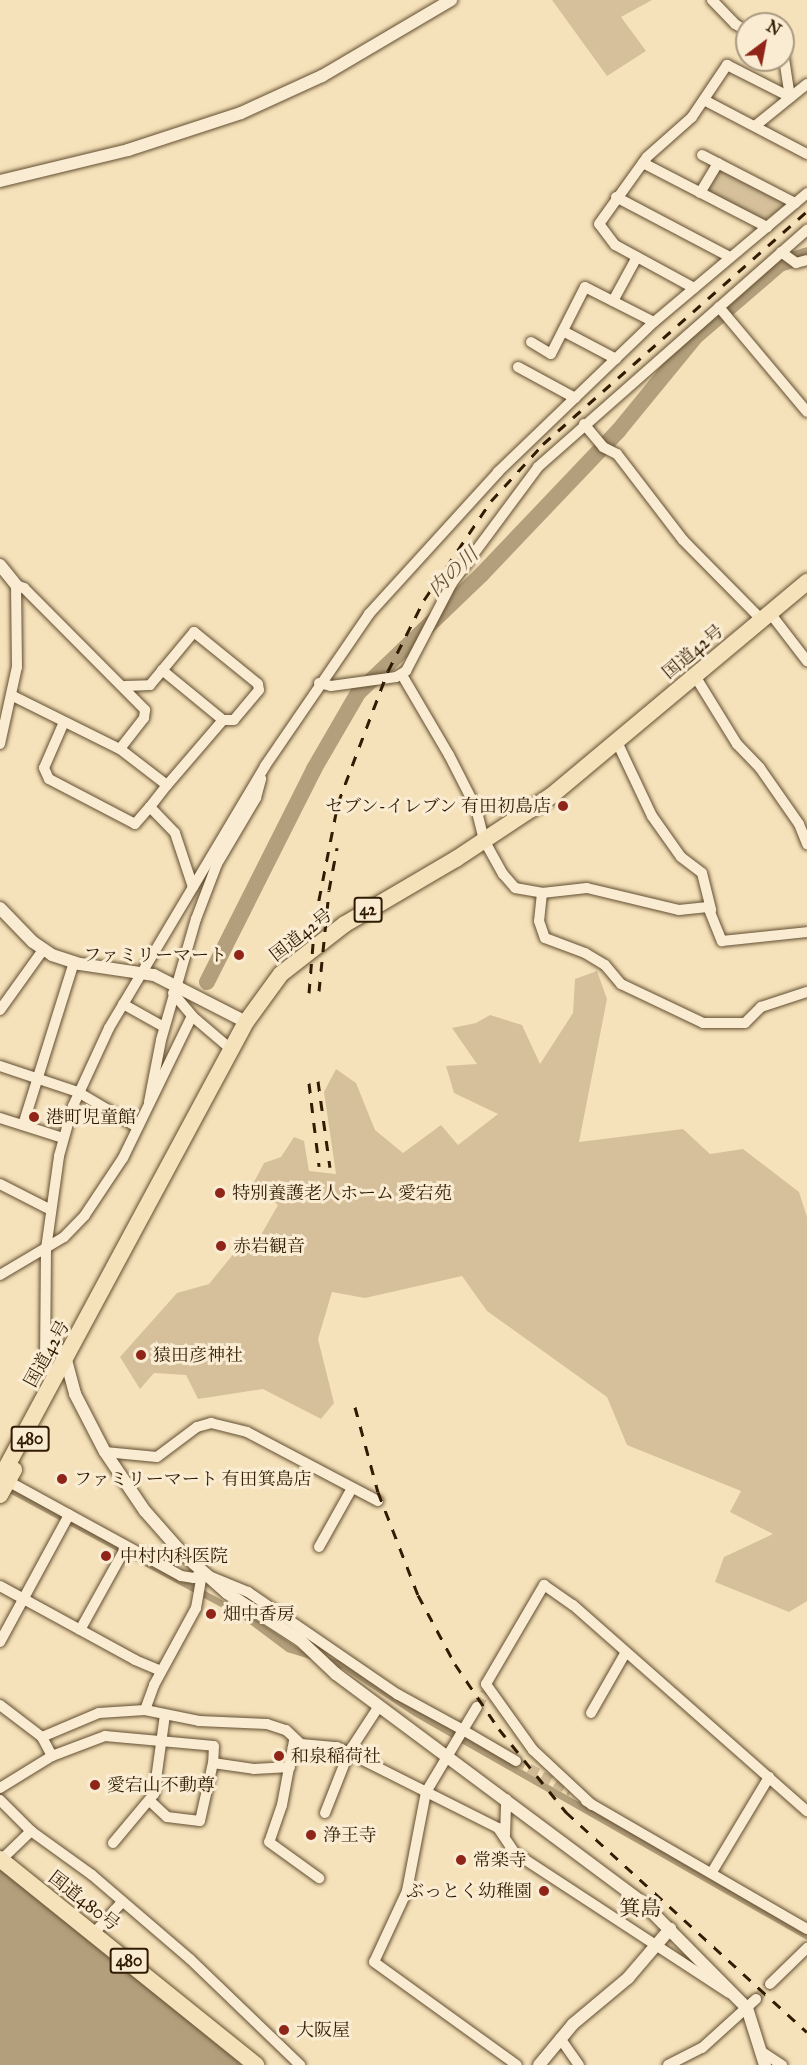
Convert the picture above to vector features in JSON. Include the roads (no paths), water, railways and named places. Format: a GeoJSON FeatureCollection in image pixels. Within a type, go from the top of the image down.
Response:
{"type":"FeatureCollection","features":[{"type":"Feature","properties":{"kind":"highway","name":"国道42号"},"geometry":{"type":"LineString","coordinates":[[1,1479],[246,1022],[264,993],[303,954],[551,796],[807,582]]}},
{"type":"Feature","properties":{"kind":"highway","name":"国道480号"},"geometry":{"type":"LineString","coordinates":[[1,1859],[256,2065]]}},
{"type":"Feature","properties":{"kind":"street"},"geometry":{"type":"LineString","coordinates":[[712,0],[735,24]]}},
{"type":"Feature","properties":{"kind":"street"},"geometry":{"type":"LineString","coordinates":[[0,181],[128,150],[241,113],[322,76],[447,1]]}},
{"type":"Feature","properties":{"kind":"street"},"geometry":{"type":"LineString","coordinates":[[694,288],[615,245],[600,228],[615,197],[643,163],[686,124],[727,65],[790,97]]}},
{"type":"Feature","properties":{"kind":"street"},"geometry":{"type":"LineString","coordinates":[[786,72],[790,97]]}},
{"type":"Feature","properties":{"kind":"street"},"geometry":{"type":"LineString","coordinates":[[755,126],[807,84]]}},
{"type":"Feature","properties":{"kind":"street"},"geometry":{"type":"LineString","coordinates":[[704,100],[807,154]]}},
{"type":"Feature","properties":{"kind":"street"},"geometry":{"type":"LineString","coordinates":[[702,155],[795,203]]}},
{"type":"Feature","properties":{"kind":"street"},"geometry":{"type":"LineString","coordinates":[[643,163],[767,228]]}},
{"type":"Feature","properties":{"kind":"street"},"geometry":{"type":"LineString","coordinates":[[700,193],[718,164]]}},
{"type":"Feature","properties":{"kind":"street"},"geometry":{"type":"LineString","coordinates":[[75,1394],[56,1378],[45,1364],[46,1249],[49,1209],[63,1138],[78,1092],[123,1004],[263,770],[319,683],[369,614],[420,555],[575,398],[654,322],[807,194]]}},
{"type":"Feature","properties":{"kind":"street"},"geometry":{"type":"LineString","coordinates":[[615,197],[730,257]]}},
{"type":"Feature","properties":{"kind":"street"},"geometry":{"type":"LineString","coordinates":[[402,675],[452,583],[492,525],[538,467],[584,424],[807,230]]}},
{"type":"Feature","properties":{"kind":"street"},"geometry":{"type":"LineString","coordinates":[[782,252],[796,263],[807,260]]}},
{"type":"Feature","properties":{"kind":"street"},"geometry":{"type":"LineString","coordinates":[[613,301],[637,257]]}},
{"type":"Feature","properties":{"kind":"street"},"geometry":{"type":"LineString","coordinates":[[531,342],[551,354],[585,286],[654,322]]}},
{"type":"Feature","properties":{"kind":"street"},"geometry":{"type":"LineString","coordinates":[[719,307],[807,412]]}},
{"type":"Feature","properties":{"kind":"street"},"geometry":{"type":"LineString","coordinates":[[563,331],[616,359]]}},
{"type":"Feature","properties":{"kind":"street"},"geometry":{"type":"LineString","coordinates":[[518,367],[575,398]]}},
{"type":"Feature","properties":{"kind":"street"},"geometry":{"type":"LineString","coordinates":[[584,424],[603,447],[617,454],[677,532],[766,616],[807,662]]}},
{"type":"Feature","properties":{"kind":"street"},"geometry":{"type":"LineString","coordinates":[[0,565],[16,585],[24,588],[125,686],[146,713],[120,749]]}},
{"type":"Feature","properties":{"kind":"street"},"geometry":{"type":"LineString","coordinates":[[0,744],[13,696],[19,649],[16,585]]}},
{"type":"Feature","properties":{"kind":"street"},"geometry":{"type":"LineString","coordinates":[[125,686],[145,687],[194,633],[258,684],[259,690],[234,720],[223,720],[162,669]]}},
{"type":"Feature","properties":{"kind":"street"},"geometry":{"type":"LineString","coordinates":[[319,683],[331,686],[402,675]]}},
{"type":"Feature","properties":{"kind":"street"},"geometry":{"type":"LineString","coordinates":[[402,675],[427,712],[476,808],[484,840],[515,888],[542,893],[587,888],[674,909],[711,910]]}},
{"type":"Feature","properties":{"kind":"street"},"geometry":{"type":"LineString","coordinates":[[695,676],[737,744],[760,768],[799,824],[807,844]]}},
{"type":"Feature","properties":{"kind":"street"},"geometry":{"type":"LineString","coordinates":[[13,696],[120,749],[167,786]]}},
{"type":"Feature","properties":{"kind":"street"},"geometry":{"type":"LineString","coordinates":[[64,722],[44,768],[49,779],[135,824],[223,720]]}},
{"type":"Feature","properties":{"kind":"street"},"geometry":{"type":"LineString","coordinates":[[617,742],[652,816],[681,857],[702,873],[711,910],[722,941],[807,932]]}},
{"type":"Feature","properties":{"kind":"street"},"geometry":{"type":"LineString","coordinates":[[149,1102],[174,988],[210,880],[256,798],[263,770]]}},
{"type":"Feature","properties":{"kind":"street"},"geometry":{"type":"LineString","coordinates":[[150,807],[175,833],[193,887]]}},
{"type":"Feature","properties":{"kind":"street"},"geometry":{"type":"LineString","coordinates":[[542,893],[540,934],[585,953],[605,965],[621,984],[692,1020],[745,1023],[761,1007],[807,992]]}},
{"type":"Feature","properties":{"kind":"street"},"geometry":{"type":"LineString","coordinates":[[0,908],[43,950],[74,962],[143,971],[246,1022]]}},
{"type":"Feature","properties":{"kind":"street"},"geometry":{"type":"LineString","coordinates":[[0,1010],[43,950]]}},
{"type":"Feature","properties":{"kind":"street"},"geometry":{"type":"LineString","coordinates":[[23,1125],[74,962]]}},
{"type":"Feature","properties":{"kind":"street"},"geometry":{"type":"LineString","coordinates":[[174,988],[192,1016],[232,1050]]}},
{"type":"Feature","properties":{"kind":"street"},"geometry":{"type":"LineString","coordinates":[[123,1004],[164,1027]]}},
{"type":"Feature","properties":{"kind":"street"},"geometry":{"type":"LineString","coordinates":[[0,1275],[69,1233],[85,1215],[119,1165],[192,1016]]}},
{"type":"Feature","properties":{"kind":"street"},"geometry":{"type":"LineString","coordinates":[[0,1066],[78,1092],[137,1127]]}},
{"type":"Feature","properties":{"kind":"street"},"geometry":{"type":"LineString","coordinates":[[0,1118],[63,1138]]}},
{"type":"Feature","properties":{"kind":"street"},"geometry":{"type":"LineString","coordinates":[[0,1184],[49,1209]]}},
{"type":"Feature","properties":{"kind":"street"},"geometry":{"type":"LineString","coordinates":[[45,1323],[51,1340],[66,1360],[75,1394],[105,1452],[145,1511],[202,1573],[300,1640],[379,1706],[619,1884],[748,2003],[765,2065]]}},
{"type":"Feature","properties":{"kind":"street"},"geometry":{"type":"LineString","coordinates":[[105,1452],[157,1457],[197,1426],[211,1423],[247,1432],[351,1490],[378,1501]]}},
{"type":"Feature","properties":{"kind":"street"},"geometry":{"type":"LineString","coordinates":[[1,1479],[181,1576],[194,1578],[202,1573]]}},
{"type":"Feature","properties":{"kind":"street"},"geometry":{"type":"LineString","coordinates":[[319,1547],[351,1490]]}},
{"type":"Feature","properties":{"kind":"street"},"geometry":{"type":"LineString","coordinates":[[0,1642],[69,1515]]}},
{"type":"Feature","properties":{"kind":"street"},"geometry":{"type":"LineString","coordinates":[[80,1630],[126,1547]]}},
{"type":"Feature","properties":{"kind":"street"},"geometry":{"type":"LineString","coordinates":[[145,1710],[161,1671],[196,1608],[202,1573]]}},
{"type":"Feature","properties":{"kind":"street"},"geometry":{"type":"LineString","coordinates":[[202,1573],[263,1600],[397,1694],[516,1761]]}},
{"type":"Feature","properties":{"kind":"street"},"geometry":{"type":"LineString","coordinates":[[592,1805],[533,1750],[487,1690],[486,1684],[544,1585],[573,1605],[807,1810]]}},
{"type":"Feature","properties":{"kind":"street"},"geometry":{"type":"LineString","coordinates":[[0,1586],[161,1671]]}},
{"type":"Feature","properties":{"kind":"street"},"geometry":{"type":"LineString","coordinates":[[591,1713],[626,1652]]}},
{"type":"Feature","properties":{"kind":"street"},"geometry":{"type":"LineString","coordinates":[[0,1705],[42,1737],[52,1756]]}},
{"type":"Feature","properties":{"kind":"street"},"geometry":{"type":"LineString","coordinates":[[325,1813],[350,1752],[379,1706]]}},
{"type":"Feature","properties":{"kind":"street"},"geometry":{"type":"LineString","coordinates":[[477,1707],[426,1792],[407,1891],[374,1962],[517,2065]]}},
{"type":"Feature","properties":{"kind":"street"},"geometry":{"type":"LineString","coordinates":[[42,1737],[99,1713],[145,1710],[199,1721],[267,1724],[286,1730],[294,1741],[350,1752],[505,1835]]}},
{"type":"Feature","properties":{"kind":"street"},"geometry":{"type":"LineString","coordinates":[[113,1843],[151,1802],[165,1715]]}},
{"type":"Feature","properties":{"kind":"street"},"geometry":{"type":"LineString","coordinates":[[0,1788],[52,1756],[105,1736],[214,1746],[213,1763],[200,1821],[167,1817],[151,1802]]}},
{"type":"Feature","properties":{"kind":"street"},"geometry":{"type":"LineString","coordinates":[[294,1741],[282,1805],[269,1842],[319,1878]]}},
{"type":"Feature","properties":{"kind":"street"},"geometry":{"type":"LineString","coordinates":[[213,1763],[254,1769],[290,1767]]}},
{"type":"Feature","properties":{"kind":"street"},"geometry":{"type":"LineString","coordinates":[[712,1872],[769,1777]]}},
{"type":"Feature","properties":{"kind":"street"},"geometry":{"type":"LineString","coordinates":[[571,1792],[807,1929]]}},
{"type":"Feature","properties":{"kind":"street"},"geometry":{"type":"LineString","coordinates":[[506,1799],[506,1844],[515,1853],[656,1947],[748,2003]]}},
{"type":"Feature","properties":{"kind":"street"},"geometry":{"type":"LineString","coordinates":[[0,1800],[31,1831],[122,1902],[231,1996],[300,2065]]}},
{"type":"Feature","properties":{"kind":"street"},"geometry":{"type":"LineString","coordinates":[[1,1859],[31,1831]]}},
{"type":"Feature","properties":{"kind":"street"},"geometry":{"type":"LineString","coordinates":[[94,1933],[122,1902]]}},
{"type":"Feature","properties":{"kind":"street"},"geometry":{"type":"LineString","coordinates":[[539,2065],[560,2038],[656,1947],[670,1929]]}},
{"type":"Feature","properties":{"kind":"street"},"geometry":{"type":"LineString","coordinates":[[770,1984],[807,1948]]}},
{"type":"Feature","properties":{"kind":"street"},"geometry":{"type":"LineString","coordinates":[[668,2065],[702,2048],[748,2003]]}},
{"type":"Feature","properties":{"kind":"street"},"geometry":{"type":"LineString","coordinates":[[560,2038],[579,2065]]}},
{"type":"Feature","properties":{"kind":"street"},"geometry":{"type":"LineString","coordinates":[[762,2052],[782,2065]]}},
{"type":"Feature","properties":{"kind":"waterway","name":"内の川"},"geometry":{"type":"LineString","coordinates":[[207,982],[314,769],[358,693],[482,574],[619,430],[695,337],[780,264],[807,255]]}},
{"type":"Feature","properties":{"kind":"tunnel"},"geometry":{"type":"LineString","coordinates":[[477,1707],[486,1692]]}},
{"type":"Feature","properties":{"kind":"tunnel"},"geometry":{"type":"LineString","coordinates":[[516,1761],[571,1792]]}},
{"type":"Feature","properties":{"kind":"tunnel"},"geometry":{"type":"LineString","coordinates":[[756,1999],[770,1984]]}},
{"type":"Feature","properties":{"kind":"railway"},"geometry":{"type":"LineString","coordinates":[[309,993],[315,920],[338,803],[388,671],[424,600],[491,501],[543,444],[807,211]]}},
{"type":"Feature","properties":{"kind":"railway"},"geometry":{"type":"LineString","coordinates":[[319,991],[329,890],[337,848]]}},
{"type":"Feature","properties":{"kind":"railway"},"geometry":{"type":"LineString","coordinates":[[318,1081],[330,1167]]}},
{"type":"Feature","properties":{"kind":"railway"},"geometry":{"type":"LineString","coordinates":[[309,1083],[319,1166]]}},
{"type":"Feature","properties":{"kind":"railway"},"geometry":{"type":"LineString","coordinates":[[355,1407],[378,1492],[418,1595],[455,1664],[499,1729],[566,1812],[807,2032]]}},
{"type":"Feature","properties":{"kind":"place","name":"セブン-イレブン 有田初島店"},"geometry":{"type":"Point","coordinates":[563,806]}},
{"type":"Feature","properties":{"kind":"place","name":"ファミリーマート"},"geometry":{"type":"Point","coordinates":[239,955]}},
{"type":"Feature","properties":{"kind":"place","name":"港町児童館"},"geometry":{"type":"Point","coordinates":[34,1117]}},
{"type":"Feature","properties":{"kind":"place","name":"特別養護老人ホーム 愛宕苑"},"geometry":{"type":"Point","coordinates":[220,1193]}},
{"type":"Feature","properties":{"kind":"place","name":"赤岩観音"},"geometry":{"type":"Point","coordinates":[221,1246]}},
{"type":"Feature","properties":{"kind":"place","name":"猿田彦神社"},"geometry":{"type":"Point","coordinates":[141,1355]}},
{"type":"Feature","properties":{"kind":"place","name":"ファミリーマート 有田箕島店"},"geometry":{"type":"Point","coordinates":[62,1479]}},
{"type":"Feature","properties":{"kind":"place","name":"中村内科医院"},"geometry":{"type":"Point","coordinates":[106,1556]}},
{"type":"Feature","properties":{"kind":"place","name":"畑中香房"},"geometry":{"type":"Point","coordinates":[211,1614]}},
{"type":"Feature","properties":{"kind":"place","name":"和泉稲荷社"},"geometry":{"type":"Point","coordinates":[279,1756]}},
{"type":"Feature","properties":{"kind":"place","name":"愛宕山不動尊"},"geometry":{"type":"Point","coordinates":[95,1785]}},
{"type":"Feature","properties":{"kind":"place","name":"浄王寺"},"geometry":{"type":"Point","coordinates":[311,1835]}},
{"type":"Feature","properties":{"kind":"place","name":"常楽寺"},"geometry":{"type":"Point","coordinates":[461,1860]}},
{"type":"Feature","properties":{"kind":"place","name":"ぶっとく幼稚園"},"geometry":{"type":"Point","coordinates":[544,1891]}},
{"type":"Feature","properties":{"kind":"place","name":"大阪屋"},"geometry":{"type":"Point","coordinates":[284,2030]}},
{"type":"Feature","properties":{"kind":"district","name":"箕島"},"geometry":{"type":"Point","coordinates":[640,1908]}}]}
